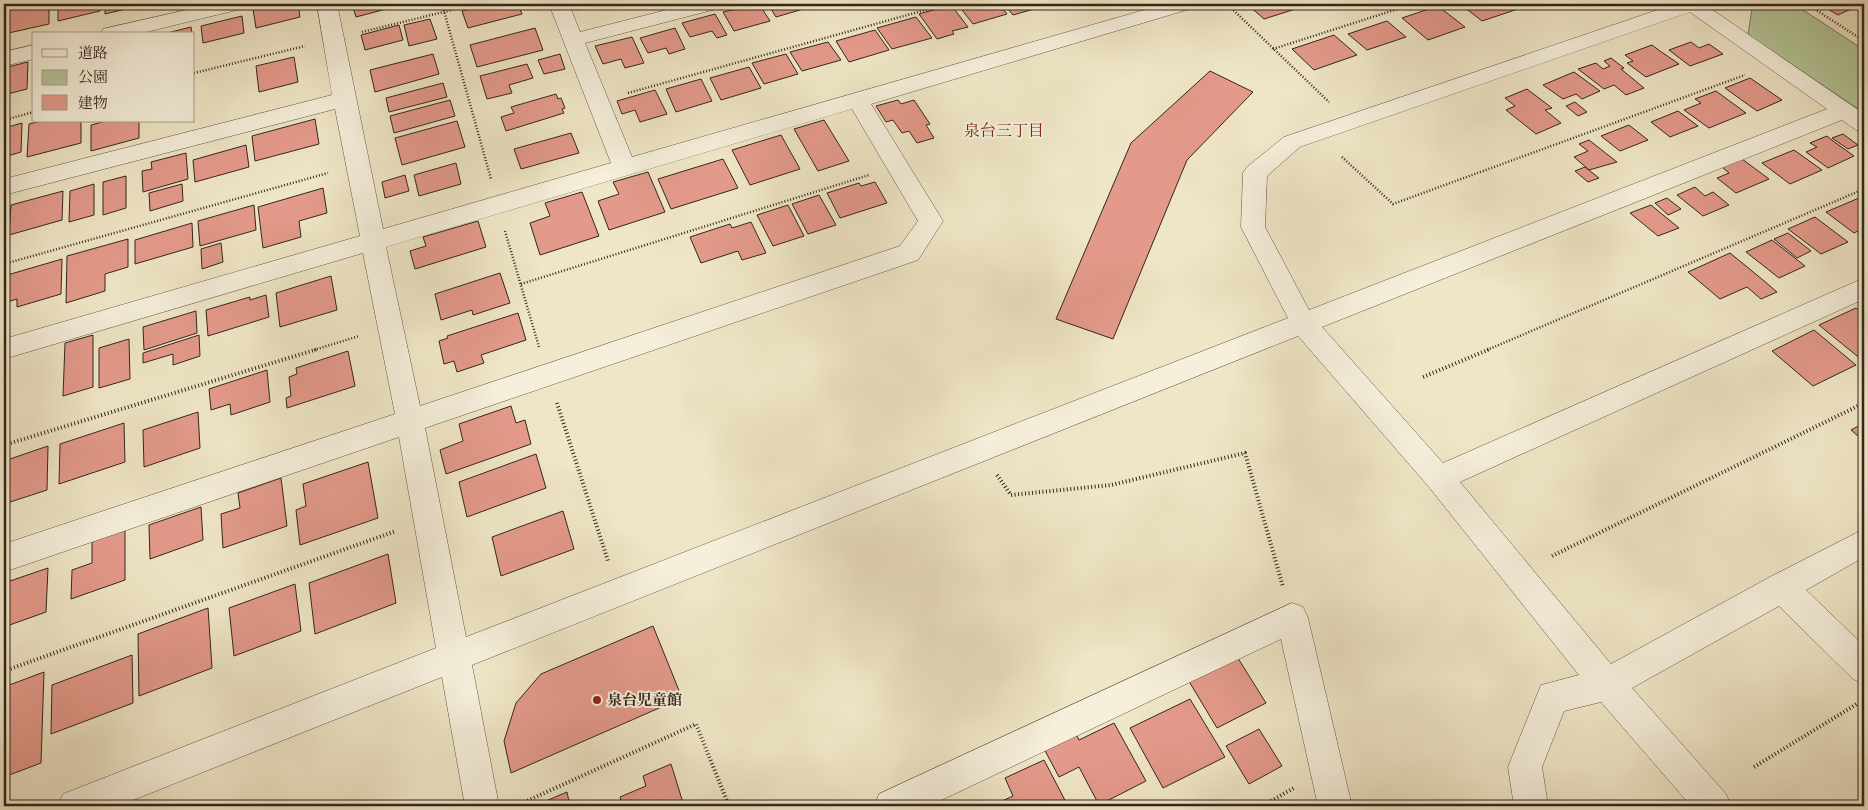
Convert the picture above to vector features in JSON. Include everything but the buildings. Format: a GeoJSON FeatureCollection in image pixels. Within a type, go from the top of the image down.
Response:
{"type":"FeatureCollection","features":[{"type":"Feature","properties":{"kind":"street"},"geometry":{"type":"LineString","coordinates":[[119,32],[238,4]]}},
{"type":"Feature","properties":{"kind":"street"},"geometry":{"type":"LineString","coordinates":[[327,4],[357,165],[410,422],[482,806]]}},
{"type":"Feature","properties":{"kind":"street"},"geometry":{"type":"LineString","coordinates":[[559,4],[624,167]]}},
{"type":"Feature","properties":{"kind":"street"},"geometry":{"type":"LineString","coordinates":[[573,40],[713,4]]}},
{"type":"Feature","properties":{"kind":"street"},"geometry":{"type":"LineString","coordinates":[[4,349],[624,167],[858,101],[1124,12],[1186,4]]}},
{"type":"Feature","properties":{"kind":"street"},"geometry":{"type":"LineString","coordinates":[[1714,806],[1607,684],[1439,478],[1304,325],[1253,227],[1255,173],[1292,142],[1692,4],[1864,125]]}},
{"type":"Feature","properties":{"kind":"street"},"geometry":{"type":"LineString","coordinates":[[4,59],[32,52]]}},
{"type":"Feature","properties":{"kind":"street"},"geometry":{"type":"LineString","coordinates":[[4,187],[344,99]]}},
{"type":"Feature","properties":{"kind":"street"},"geometry":{"type":"LineString","coordinates":[[4,558],[909,254],[931,221],[858,101]]}},
{"type":"Feature","properties":{"kind":"street"},"geometry":{"type":"LineString","coordinates":[[75,806],[1304,325],[1844,111]]}},
{"type":"Feature","properties":{"kind":"street"},"geometry":{"type":"LineString","coordinates":[[1439,478],[1864,288]]}},
{"type":"Feature","properties":{"kind":"street"},"geometry":{"type":"LineString","coordinates":[[1531,806],[1525,767],[1553,697],[1607,684],[1864,542]]}},
{"type":"Feature","properties":{"kind":"street"},"geometry":{"type":"LineString","coordinates":[[1781,587],[1864,668]]}},
{"type":"Feature","properties":{"kind":"street"},"geometry":{"type":"LineString","coordinates":[[891,806],[1292,618],[1335,806]]}},
{"type":"Feature","properties":{"kind":"path"},"geometry":{"type":"LineString","coordinates":[[598,101],[947,4]]}},
{"type":"Feature","properties":{"kind":"path"},"geometry":{"type":"LineString","coordinates":[[1227,4],[1328,102]]}},
{"type":"Feature","properties":{"kind":"path"},"geometry":{"type":"LineString","coordinates":[[1273,48],[1413,4]]}},
{"type":"Feature","properties":{"kind":"path"},"geometry":{"type":"LineString","coordinates":[[1806,4],[1864,41]]}},
{"type":"Feature","properties":{"kind":"path"},"geometry":{"type":"LineString","coordinates":[[1342,157],[1394,204],[1776,63]]}},
{"type":"Feature","properties":{"kind":"path"},"geometry":{"type":"LineString","coordinates":[[4,120],[32,113]]}},
{"type":"Feature","properties":{"kind":"path"},"geometry":{"type":"LineString","coordinates":[[4,264],[357,165]]}},
{"type":"Feature","properties":{"kind":"path"},"geometry":{"type":"LineString","coordinates":[[521,284],[898,166]]}},
{"type":"Feature","properties":{"kind":"path"},"geometry":{"type":"LineString","coordinates":[[1423,377],[1864,189]]}},
{"type":"Feature","properties":{"kind":"path"},"geometry":{"type":"LineString","coordinates":[[4,445],[390,326]]}},
{"type":"Feature","properties":{"kind":"path"},"geometry":{"type":"LineString","coordinates":[[548,376],[609,563]]}},
{"type":"Feature","properties":{"kind":"path"},"geometry":{"type":"LineString","coordinates":[[1552,556],[1864,403]]}},
{"type":"Feature","properties":{"kind":"path"},"geometry":{"type":"LineString","coordinates":[[994,470],[1011,495],[1111,484],[1245,453],[1292,618]]}},
{"type":"Feature","properties":{"kind":"path"},"geometry":{"type":"LineString","coordinates":[[4,670],[428,519]]}},
{"type":"Feature","properties":{"kind":"path"},"geometry":{"type":"LineString","coordinates":[[1754,767],[1864,700]]}},
{"type":"Feature","properties":{"kind":"path"},"geometry":{"type":"LineString","coordinates":[[515,806],[696,724],[728,806]]}},
{"type":"Feature","properties":{"kind":"green space"},"geometry":{"type":"Polygon","coordinates":[[[1766,4],[1794,4],[1864,50],[1864,113],[1748,35],[1752,9],[1766,4]]]}},
{"type":"Feature","properties":{"kind":"place","name":"泉台児童館"},"geometry":{"type":"Point","coordinates":[597,700]}},
{"type":"Feature","properties":{"kind":"district","name":"泉台三丁目"},"geometry":{"type":"Point","coordinates":[1004,130]}}]}
